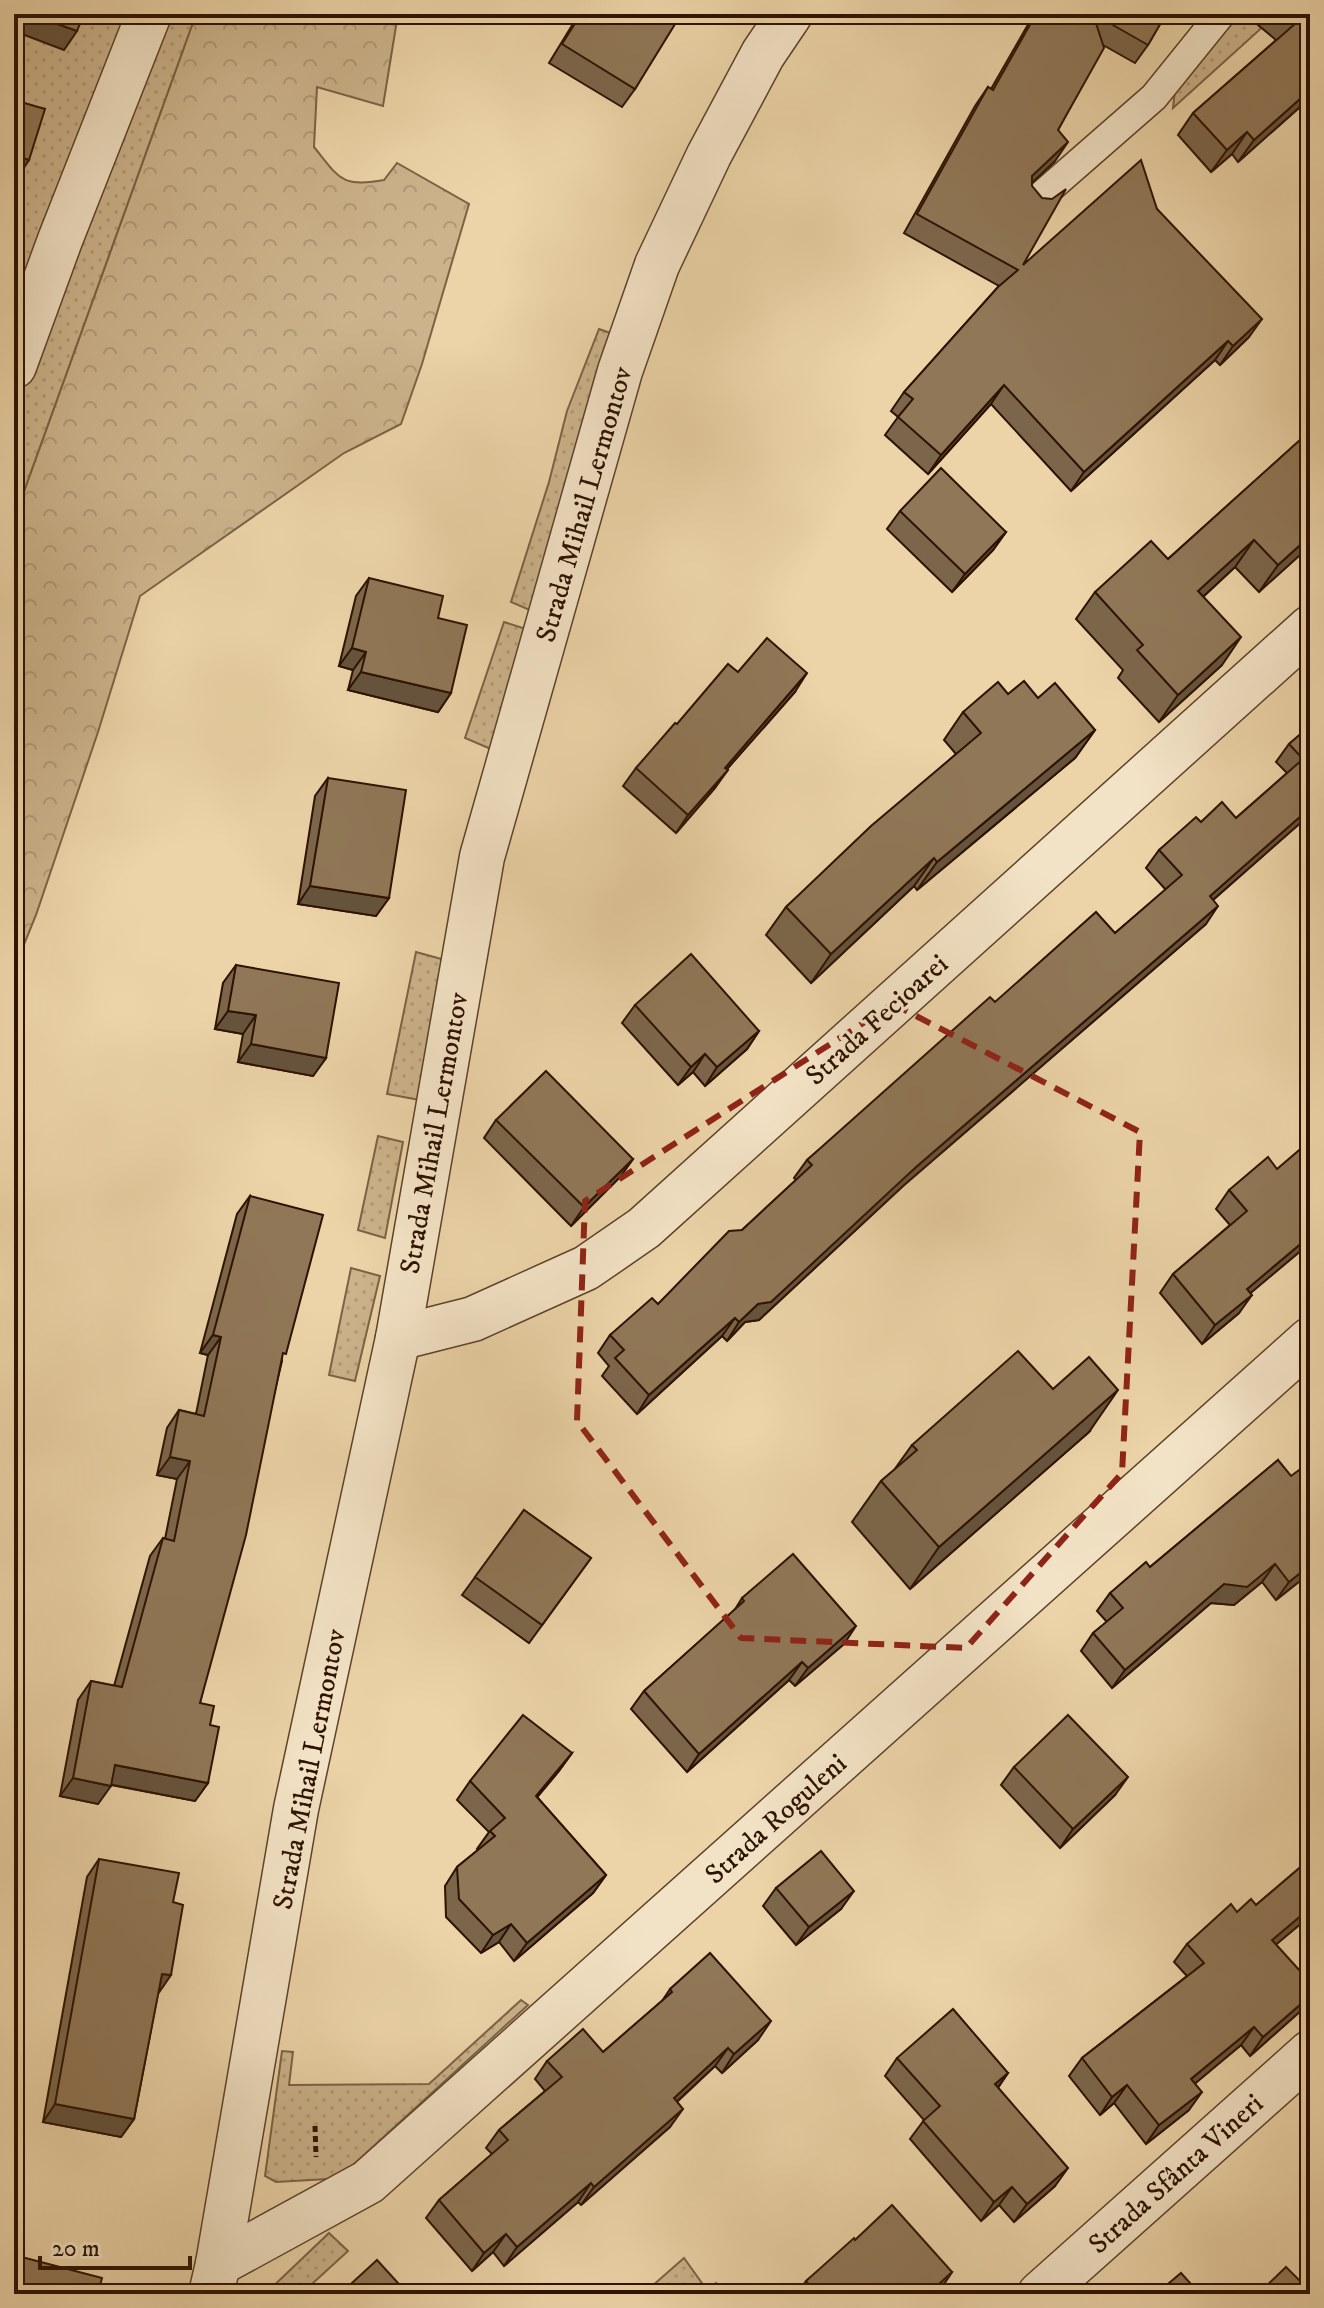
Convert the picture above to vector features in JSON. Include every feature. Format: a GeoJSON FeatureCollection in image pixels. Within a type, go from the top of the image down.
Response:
{"type":"FeatureCollection","features":[{"type":"Feature","properties":{"kind":"street"},"geometry":{"type":"LineString","coordinates":[[14,366],[149,14]]}},
{"type":"Feature","properties":{"kind":"street","name":"Strada Mihail Lermontov"},"geometry":{"type":"LineString","coordinates":[[214,2279],[296,1809],[398,1338],[482,857],[620,371],[657,265],[709,155],[763,54],[790,14]]}},
{"type":"Feature","properties":{"kind":"street","name":"Strada Fecioarei"},"geometry":{"type":"LineString","coordinates":[[398,1338],[473,1319],[586,1268],[644,1228],[1310,628]]}},
{"type":"Feature","properties":{"kind":"street","name":"Strada Roguleni"},"geometry":{"type":"LineString","coordinates":[[214,2279],[368,2182],[1310,1340]]}},
{"type":"Feature","properties":{"kind":"street","name":"Strada Sfânta Vineri"},"geometry":{"type":"LineString","coordinates":[[1040,2294],[1310,2053]]}},
{"type":"Feature","properties":{"kind":"lane"},"geometry":{"type":"LineString","coordinates":[[1035,201],[1154,97],[1221,14]]}},
{"type":"Feature","properties":{"kind":"path"},"geometry":{"type":"LineString","coordinates":[[712,2286],[716,2294]]}},
{"type":"Feature","properties":{"kind":"highlighted area"},"geometry":{"type":"Polygon","coordinates":[[[893,1004],[1140,1132],[1122,1473],[966,1648],[741,1638],[577,1421],[585,1201],[893,1004]]]}},
{"type":"Feature","properties":{"kind":"green space"},"geometry":{"type":"Polygon","coordinates":[[[14,14],[196,14],[14,519],[14,14]]]}},
{"type":"Feature","properties":{"kind":"green space"},"geometry":{"type":"Polygon","coordinates":[[[196,14],[398,14],[383,106],[317,87],[314,147],[336,173],[350,181],[384,180],[397,163],[469,204],[401,424],[344,453],[140,596],[98,732],[36,915],[14,969],[14,519],[196,14]]]}},
{"type":"Feature","properties":{"kind":"green space"},"geometry":{"type":"Polygon","coordinates":[[[1233,14],[1245,14],[1262,28],[1173,108],[1175,90],[1233,14]]]}},
{"type":"Feature","properties":{"kind":"green space"},"geometry":{"type":"Polygon","coordinates":[[[599,329],[616,335],[534,612],[511,602],[549,482],[567,411],[599,329]]]}},
{"type":"Feature","properties":{"kind":"green space"},"geometry":{"type":"Polygon","coordinates":[[[504,622],[529,630],[498,752],[465,738],[504,622]]]}},
{"type":"Feature","properties":{"kind":"green space"},"geometry":{"type":"Polygon","coordinates":[[[416,952],[445,960],[420,1100],[387,1094],[416,952]]]}},
{"type":"Feature","properties":{"kind":"green space"},"geometry":{"type":"Polygon","coordinates":[[[378,1136],[403,1142],[385,1238],[358,1230],[378,1136]]]}},
{"type":"Feature","properties":{"kind":"green space"},"geometry":{"type":"Polygon","coordinates":[[[351,1268],[380,1276],[355,1381],[329,1375],[351,1268]]]}},
{"type":"Feature","properties":{"kind":"green space"},"geometry":{"type":"Polygon","coordinates":[[[521,2000],[528,2005],[353,2165],[328,2179],[276,2182],[265,2176],[282,2051],[293,2052],[289,2085],[429,2084],[521,2000]]]}},
{"type":"Feature","properties":{"kind":"green space"},"geometry":{"type":"Polygon","coordinates":[[[329,2233],[348,2251],[301,2294],[265,2294],[329,2233]]]}},
{"type":"Feature","properties":{"kind":"green space"},"geometry":{"type":"Polygon","coordinates":[[[684,2258],[707,2290],[716,2283],[723,2294],[687,2294],[674,2285],[662,2294],[643,2294],[684,2258]]]}},
{"type":"Feature","properties":{"kind":"building"},"geometry":{"type":"Polygon","coordinates":[[[30,14],[84,14],[77,31],[30,14]]]}},
{"type":"Feature","properties":{"kind":"building"},"geometry":{"type":"Polygon","coordinates":[[[581,14],[680,16],[635,89],[562,44],[581,14]]]}},
{"type":"Feature","properties":{"kind":"building"},"geometry":{"type":"Polygon","coordinates":[[[1036,14],[1093,14],[1104,48],[1058,130],[1068,142],[1032,176],[1032,186],[1042,198],[1052,199],[1066,189],[1023,265],[1141,160],[1157,209],[1262,319],[1233,346],[1228,341],[1084,472],[1004,385],[941,455],[898,417],[913,399],[904,392],[998,287],[1018,270],[917,214],[988,87],[993,90],[1036,14]]]}},
{"type":"Feature","properties":{"kind":"building"},"geometry":{"type":"Polygon","coordinates":[[[1100,14],[1166,14],[1148,45],[1106,21],[1100,14]]]}},
{"type":"Feature","properties":{"kind":"building"},"geometry":{"type":"Polygon","coordinates":[[[1286,14],[1310,14],[1310,90],[1254,140],[1247,132],[1227,150],[1193,113],[1296,23],[1286,14]]]}},
{"type":"Feature","properties":{"kind":"building"},"geometry":{"type":"Polygon","coordinates":[[[14,100],[45,109],[29,160],[14,155],[14,100]]]}},
{"type":"Feature","properties":{"kind":"building"},"geometry":{"type":"Polygon","coordinates":[[[1310,431],[1310,536],[1278,565],[1254,540],[1198,591],[1241,637],[1178,695],[1137,650],[1143,645],[1095,592],[1151,541],[1168,559],[1310,431]]]}},
{"type":"Feature","properties":{"kind":"building"},"geometry":{"type":"Polygon","coordinates":[[[941,468],[1006,532],[965,574],[900,511],[941,468]]]}},
{"type":"Feature","properties":{"kind":"building"},"geometry":{"type":"Polygon","coordinates":[[[369,578],[443,596],[438,618],[467,625],[451,693],[361,672],[366,652],[352,648],[369,578]]]}},
{"type":"Feature","properties":{"kind":"building"},"geometry":{"type":"Polygon","coordinates":[[[767,638],[807,673],[688,815],[636,768],[728,664],[738,672],[767,638]]]}},
{"type":"Feature","properties":{"kind":"building"},"geometry":{"type":"Polygon","coordinates":[[[1024,681],[1038,698],[1055,683],[1095,730],[937,862],[934,858],[831,954],[786,907],[871,826],[981,733],[963,712],[998,682],[1008,694],[1024,681]]]}},
{"type":"Feature","properties":{"kind":"building"},"geometry":{"type":"Polygon","coordinates":[[[1310,726],[1310,808],[1210,896],[1218,906],[916,1167],[771,1302],[758,1304],[739,1322],[735,1318],[649,1395],[615,1358],[624,1350],[610,1335],[652,1298],[658,1304],[729,1231],[742,1230],[812,1165],[807,1160],[990,997],[995,1002],[1096,912],[1115,933],[1182,875],[1159,850],[1196,817],[1201,822],[1222,802],[1236,818],[1303,759],[1289,744],[1310,726]]]}},
{"type":"Feature","properties":{"kind":"building"},"geometry":{"type":"Polygon","coordinates":[[[328,778],[406,790],[389,898],[310,886],[328,778]]]}},
{"type":"Feature","properties":{"kind":"building"},"geometry":{"type":"Polygon","coordinates":[[[691,954],[759,1031],[717,1067],[705,1054],[691,1067],[635,1005],[691,954]]]}},
{"type":"Feature","properties":{"kind":"building"},"geometry":{"type":"Polygon","coordinates":[[[236,965],[339,983],[326,1058],[251,1044],[256,1015],[228,1011],[236,965]]]}},
{"type":"Feature","properties":{"kind":"building"},"geometry":{"type":"Polygon","coordinates":[[[546,1071],[633,1159],[584,1207],[496,1120],[546,1071]]]}},
{"type":"Feature","properties":{"kind":"building"},"geometry":{"type":"Polygon","coordinates":[[[1304,1146],[1310,1153],[1310,1236],[1247,1289],[1252,1295],[1215,1325],[1173,1274],[1247,1211],[1229,1190],[1268,1157],[1277,1169],[1304,1146]]]}},
{"type":"Feature","properties":{"kind":"building"},"geometry":{"type":"Polygon","coordinates":[[[250,1196],[323,1215],[286,1354],[283,1353],[246,1535],[200,1703],[214,1706],[210,1725],[219,1727],[208,1783],[115,1765],[111,1786],[73,1778],[91,1681],[122,1687],[163,1538],[174,1541],[190,1461],[170,1457],[179,1410],[204,1416],[221,1337],[213,1335],[250,1196]]]}},
{"type":"Feature","properties":{"kind":"building"},"geometry":{"type":"Polygon","coordinates":[[[1018,1351],[1053,1389],[1089,1357],[1118,1390],[939,1547],[881,1481],[917,1450],[912,1445],[1018,1351]]]}},
{"type":"Feature","properties":{"kind":"building"},"geometry":{"type":"Polygon","coordinates":[[[1278,1460],[1291,1476],[1310,1462],[1310,1565],[1289,1582],[1275,1564],[1247,1587],[1224,1584],[1125,1670],[1093,1633],[1123,1608],[1110,1593],[1146,1562],[1150,1567],[1278,1460]]]}},
{"type":"Feature","properties":{"kind":"building"},"geometry":{"type":"Polygon","coordinates":[[[524,1510],[591,1558],[542,1625],[475,1577],[524,1510]]]}},
{"type":"Feature","properties":{"kind":"building"},"geometry":{"type":"Polygon","coordinates":[[[793,1554],[856,1626],[808,1668],[802,1662],[699,1754],[644,1691],[793,1554]]]}},
{"type":"Feature","properties":{"kind":"building"},"geometry":{"type":"Polygon","coordinates":[[[523,1715],[572,1753],[536,1796],[606,1875],[527,1943],[511,1924],[493,1935],[459,1899],[457,1867],[495,1836],[490,1831],[505,1818],[470,1781],[523,1715]]]}},
{"type":"Feature","properties":{"kind":"building"},"geometry":{"type":"Polygon","coordinates":[[[1068,1715],[1128,1777],[1073,1829],[1014,1767],[1068,1715]]]}},
{"type":"Feature","properties":{"kind":"building"},"geometry":{"type":"Polygon","coordinates":[[[821,1851],[854,1891],[809,1927],[776,1888],[821,1851]]]}},
{"type":"Feature","properties":{"kind":"building"},"geometry":{"type":"Polygon","coordinates":[[[99,1859],[179,1873],[173,1902],[183,1905],[171,1975],[162,1974],[134,2119],[55,2104],[99,1859]]]}},
{"type":"Feature","properties":{"kind":"building"},"geometry":{"type":"Polygon","coordinates":[[[1310,1859],[1310,1908],[1272,1940],[1310,1982],[1310,1996],[1263,2037],[1254,2027],[1191,2079],[1202,2092],[1159,2125],[1127,2085],[1112,2097],[1082,2058],[1204,1963],[1187,1944],[1231,1904],[1237,1912],[1251,1899],[1256,1905],[1310,1859]]]}},
{"type":"Feature","properties":{"kind":"building"},"geometry":{"type":"Polygon","coordinates":[[[710,1953],[771,2021],[734,2054],[728,2048],[674,2098],[683,2109],[594,2187],[591,2183],[517,2247],[506,2234],[484,2253],[439,2200],[508,2140],[499,2130],[562,2077],[547,2061],[583,2029],[603,2052],[672,1992],[670,1989],[710,1953]]]}},
{"type":"Feature","properties":{"kind":"building"},"geometry":{"type":"Polygon","coordinates":[[[953,2009],[1008,2073],[995,2084],[1068,2168],[1027,2204],[1012,2187],[994,2202],[923,2121],[940,2106],[897,2058],[953,2009]]]}},
{"type":"Feature","properties":{"kind":"building"},"geometry":{"type":"Polygon","coordinates":[[[892,2205],[952,2272],[928,2294],[817,2294],[806,2281],[892,2205]]]}},
{"type":"Feature","properties":{"kind":"building"},"geometry":{"type":"Polygon","coordinates":[[[14,2255],[102,2278],[98,2294],[14,2294],[14,2255]]]}},
{"type":"Feature","properties":{"kind":"building"},"geometry":{"type":"Polygon","coordinates":[[[377,2260],[408,2294],[340,2294],[377,2260]]]}},
{"type":"Feature","properties":{"kind":"building"},"geometry":{"type":"Polygon","coordinates":[[[1286,2267],[1305,2286],[1310,2282],[1310,2294],[1258,2294],[1286,2267]]]}},
{"type":"Feature","properties":{"kind":"building"},"geometry":{"type":"Polygon","coordinates":[[[1181,2273],[1200,2294],[1156,2294],[1181,2273]]]}}]}
